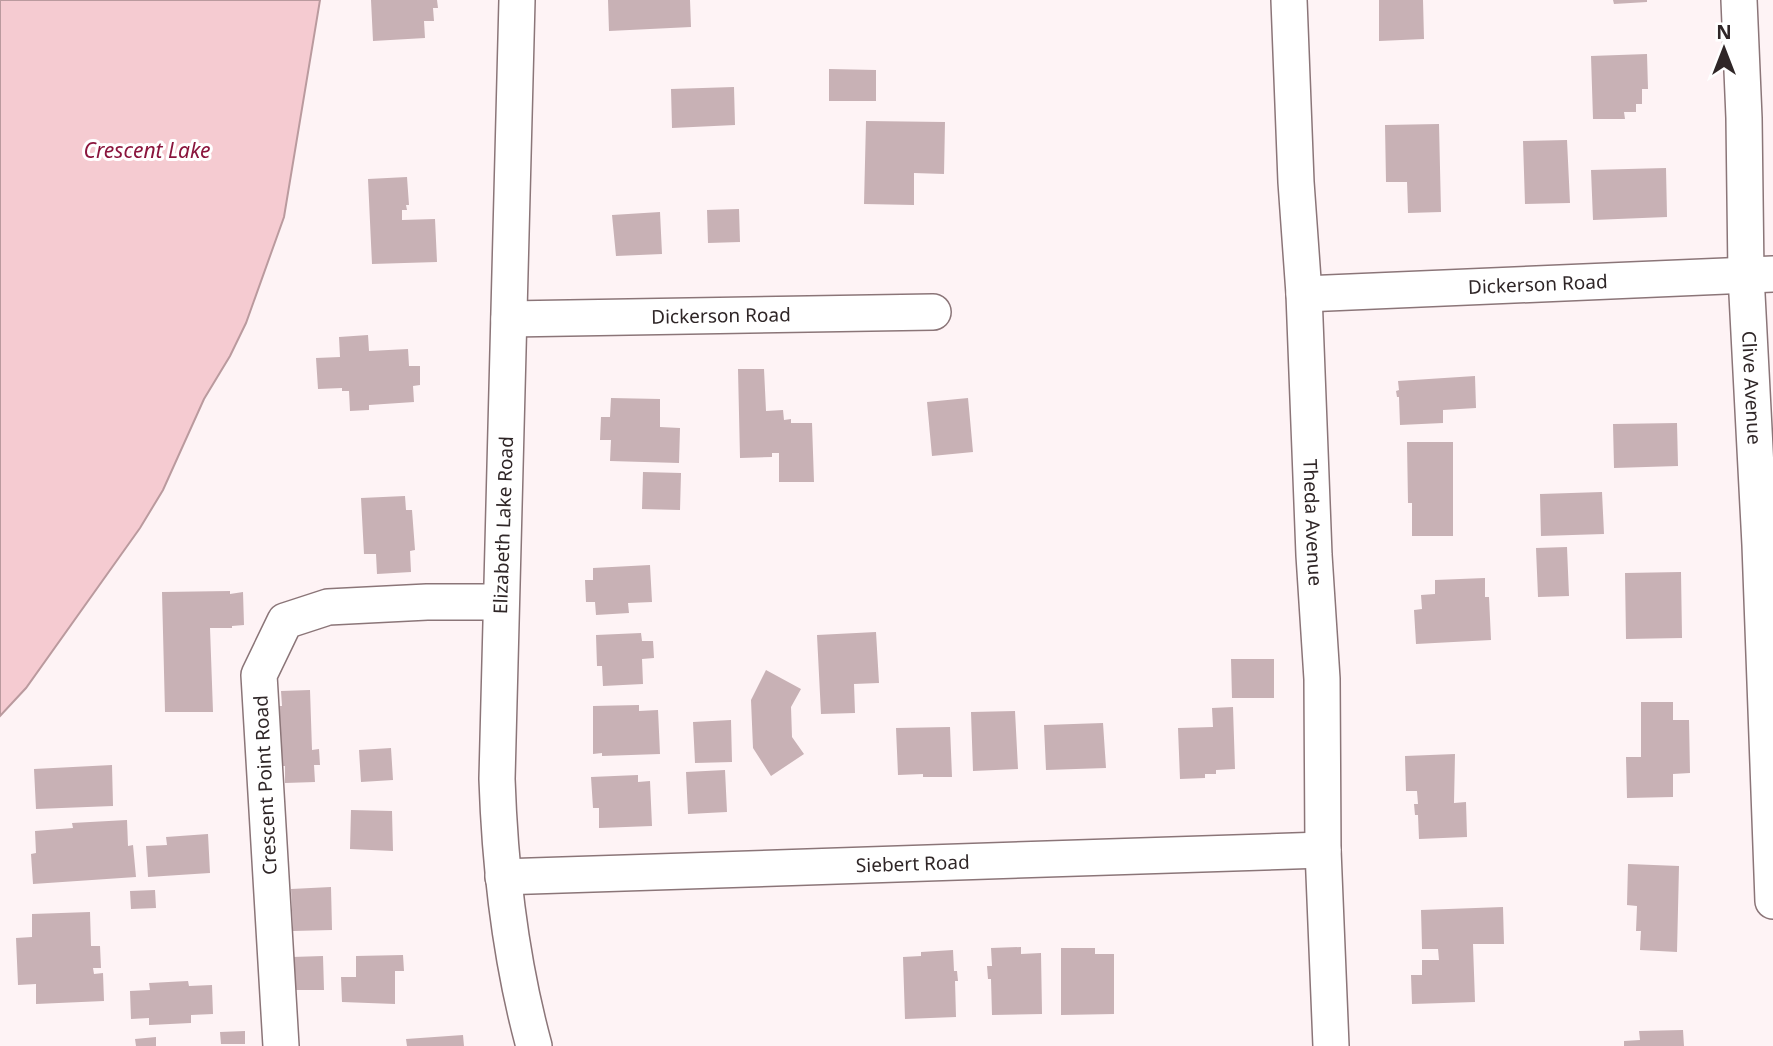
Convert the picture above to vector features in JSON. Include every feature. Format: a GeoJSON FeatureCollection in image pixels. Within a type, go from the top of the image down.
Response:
{"type":"FeatureCollection","features":[{"type":"Feature","properties":{"kind":"street","name":"Elizabeth Lake Road"},"geometry":{"type":"LineString","coordinates":[[517,0],[497,779],[503,877],[514,959],[534,1046]]}},
{"type":"Feature","properties":{"kind":"street","name":"Theda Avenue"},"geometry":{"type":"LineString","coordinates":[[1289,0],[1322,679],[1323,850],[1331,1046]]}},
{"type":"Feature","properties":{"kind":"street","name":"Clive Avenue"},"geometry":{"type":"LineString","coordinates":[[1739,0],[1744,118],[1759,275],[1760,545],[1773,901]]}},
{"type":"Feature","properties":{"kind":"street","name":"Dickerson Road"},"geometry":{"type":"LineString","coordinates":[[1304,294],[1759,275]]}},
{"type":"Feature","properties":{"kind":"street","name":"Dickerson Road"},"geometry":{"type":"LineString","coordinates":[[509,319],[933,312]]}},
{"type":"Feature","properties":{"kind":"street","name":"Crescent Point Road"},"geometry":{"type":"LineString","coordinates":[[281,1046],[259,674],[285,621],[328,607],[427,602],[500,602]]}},
{"type":"Feature","properties":{"kind":"street","name":"Siebert Road"},"geometry":{"type":"LineString","coordinates":[[503,877],[1323,850]]}},
{"type":"Feature","properties":{"kind":"water","name":"Crescent Lake"},"geometry":{"type":"Polygon","coordinates":[[[0,0],[320,0],[284,217],[246,323],[204,399],[163,490],[140,528],[26,688],[0,716],[0,0]]]}},
{"type":"Feature","properties":{"kind":"building"},"geometry":{"type":"Polygon","coordinates":[[[371,0],[437,0],[438,8],[433,8],[434,21],[424,21],[425,38],[373,41],[371,0]]]}},
{"type":"Feature","properties":{"kind":"building"},"geometry":{"type":"Polygon","coordinates":[[[608,0],[690,0],[691,27],[609,31],[608,0]]]}},
{"type":"Feature","properties":{"kind":"building"},"geometry":{"type":"Polygon","coordinates":[[[1379,0],[1423,0],[1424,39],[1379,41],[1379,0]]]}},
{"type":"Feature","properties":{"kind":"building"},"geometry":{"type":"Polygon","coordinates":[[[1613,0],[1647,0],[1647,2],[1614,4],[1613,0]]]}},
{"type":"Feature","properties":{"kind":"building"},"geometry":{"type":"Polygon","coordinates":[[[1647,54],[1648,89],[1642,89],[1642,104],[1636,104],[1636,112],[1624,112],[1625,119],[1593,119],[1591,56],[1647,54]]]}},
{"type":"Feature","properties":{"kind":"building"},"geometry":{"type":"Polygon","coordinates":[[[829,69],[876,70],[876,101],[829,101],[829,69]]]}},
{"type":"Feature","properties":{"kind":"building"},"geometry":{"type":"Polygon","coordinates":[[[734,87],[735,125],[672,128],[671,89],[734,87]]]}},
{"type":"Feature","properties":{"kind":"building"},"geometry":{"type":"Polygon","coordinates":[[[866,121],[945,122],[944,174],[914,173],[914,205],[864,204],[866,121]]]}},
{"type":"Feature","properties":{"kind":"building"},"geometry":{"type":"Polygon","coordinates":[[[1439,124],[1441,212],[1408,213],[1407,182],[1386,182],[1385,125],[1439,124]]]}},
{"type":"Feature","properties":{"kind":"building"},"geometry":{"type":"Polygon","coordinates":[[[1567,140],[1570,203],[1525,204],[1523,141],[1567,140]]]}},
{"type":"Feature","properties":{"kind":"building"},"geometry":{"type":"Polygon","coordinates":[[[1666,168],[1667,217],[1593,220],[1591,170],[1666,168]]]}},
{"type":"Feature","properties":{"kind":"building"},"geometry":{"type":"Polygon","coordinates":[[[407,177],[409,205],[406,205],[407,210],[402,210],[402,220],[435,219],[437,262],[372,264],[368,179],[407,177]]]}},
{"type":"Feature","properties":{"kind":"building"},"geometry":{"type":"Polygon","coordinates":[[[739,209],[740,242],[708,243],[707,210],[739,209]]]}},
{"type":"Feature","properties":{"kind":"building"},"geometry":{"type":"Polygon","coordinates":[[[660,212],[662,254],[616,256],[612,215],[660,212]]]}},
{"type":"Feature","properties":{"kind":"building"},"geometry":{"type":"Polygon","coordinates":[[[368,335],[369,351],[408,349],[409,366],[420,366],[420,385],[413,386],[414,402],[369,405],[369,410],[350,411],[349,391],[342,391],[342,388],[318,389],[316,358],[340,357],[339,337],[368,335]]]}},
{"type":"Feature","properties":{"kind":"building"},"geometry":{"type":"Polygon","coordinates":[[[738,369],[764,369],[766,411],[783,410],[784,420],[791,419],[791,423],[812,423],[814,482],[779,482],[779,453],[772,453],[772,457],[740,458],[738,369]]]}},
{"type":"Feature","properties":{"kind":"building"},"geometry":{"type":"Polygon","coordinates":[[[1475,376],[1476,408],[1443,410],[1443,423],[1400,425],[1399,397],[1396,391],[1399,390],[1398,381],[1475,376]]]}},
{"type":"Feature","properties":{"kind":"building"},"geometry":{"type":"Polygon","coordinates":[[[611,398],[660,399],[660,427],[680,428],[679,463],[610,461],[611,440],[600,440],[601,417],[610,417],[611,398]]]}},
{"type":"Feature","properties":{"kind":"building"},"geometry":{"type":"Polygon","coordinates":[[[968,398],[973,452],[932,456],[927,402],[968,398]]]}},
{"type":"Feature","properties":{"kind":"building"},"geometry":{"type":"Polygon","coordinates":[[[1677,423],[1678,466],[1614,468],[1613,424],[1677,423]]]}},
{"type":"Feature","properties":{"kind":"building"},"geometry":{"type":"Polygon","coordinates":[[[1407,442],[1453,442],[1453,536],[1412,536],[1412,503],[1408,503],[1407,442]]]}},
{"type":"Feature","properties":{"kind":"building"},"geometry":{"type":"Polygon","coordinates":[[[643,472],[681,473],[680,510],[642,509],[643,472]]]}},
{"type":"Feature","properties":{"kind":"building"},"geometry":{"type":"Polygon","coordinates":[[[1602,492],[1604,534],[1541,536],[1540,494],[1602,492]]]}},
{"type":"Feature","properties":{"kind":"building"},"geometry":{"type":"Polygon","coordinates":[[[405,496],[406,510],[412,510],[415,550],[410,551],[411,572],[377,574],[376,554],[364,554],[361,498],[405,496]]]}},
{"type":"Feature","properties":{"kind":"building"},"geometry":{"type":"Polygon","coordinates":[[[1567,547],[1569,596],[1538,597],[1536,548],[1567,547]]]}},
{"type":"Feature","properties":{"kind":"building"},"geometry":{"type":"Polygon","coordinates":[[[650,565],[652,602],[628,603],[629,613],[596,615],[595,602],[586,602],[585,580],[593,580],[593,568],[650,565]]]}},
{"type":"Feature","properties":{"kind":"building"},"geometry":{"type":"Polygon","coordinates":[[[1681,572],[1682,638],[1626,639],[1625,573],[1681,572]]]}},
{"type":"Feature","properties":{"kind":"building"},"geometry":{"type":"Polygon","coordinates":[[[1485,578],[1485,597],[1489,597],[1491,640],[1416,644],[1414,610],[1422,609],[1421,595],[1435,594],[1435,580],[1485,578]]]}},
{"type":"Feature","properties":{"kind":"building"},"geometry":{"type":"Polygon","coordinates":[[[230,591],[230,594],[243,592],[244,625],[210,628],[213,712],[165,712],[162,592],[230,591]]]}},
{"type":"Feature","properties":{"kind":"building"},"geometry":{"type":"Polygon","coordinates":[[[876,632],[879,683],[854,684],[855,713],[821,714],[817,635],[876,632]]]}},
{"type":"Feature","properties":{"kind":"building"},"geometry":{"type":"Polygon","coordinates":[[[641,633],[642,641],[653,641],[654,658],[642,659],[643,684],[603,686],[602,666],[597,666],[596,635],[641,633]]]}},
{"type":"Feature","properties":{"kind":"building"},"geometry":{"type":"Polygon","coordinates":[[[1231,659],[1274,659],[1274,698],[1232,698],[1231,659]]]}},
{"type":"Feature","properties":{"kind":"building"},"geometry":{"type":"Polygon","coordinates":[[[766,670],[801,689],[791,707],[792,737],[804,754],[771,776],[753,748],[751,700],[766,670]]]}},
{"type":"Feature","properties":{"kind":"building"},"geometry":{"type":"Polygon","coordinates":[[[310,690],[312,750],[319,749],[320,765],[314,765],[315,782],[285,783],[285,766],[281,766],[278,706],[282,706],[281,691],[310,690]]]}},
{"type":"Feature","properties":{"kind":"building"},"geometry":{"type":"Polygon","coordinates":[[[1641,702],[1673,702],[1673,720],[1689,720],[1690,773],[1673,774],[1673,797],[1627,798],[1626,757],[1641,757],[1641,702]]]}},
{"type":"Feature","properties":{"kind":"building"},"geometry":{"type":"Polygon","coordinates":[[[639,705],[639,711],[658,710],[660,754],[593,754],[593,706],[639,705]]]}},
{"type":"Feature","properties":{"kind":"building"},"geometry":{"type":"Polygon","coordinates":[[[1233,707],[1235,769],[1216,770],[1216,774],[1205,774],[1205,778],[1180,779],[1178,728],[1213,727],[1212,708],[1233,707]]]}},
{"type":"Feature","properties":{"kind":"building"},"geometry":{"type":"Polygon","coordinates":[[[1015,711],[1018,769],[973,771],[971,712],[1015,711]]]}},
{"type":"Feature","properties":{"kind":"building"},"geometry":{"type":"Polygon","coordinates":[[[731,720],[732,762],[695,763],[693,722],[731,720]]]}},
{"type":"Feature","properties":{"kind":"building"},"geometry":{"type":"Polygon","coordinates":[[[1103,723],[1106,768],[1046,770],[1044,725],[1103,723]]]}},
{"type":"Feature","properties":{"kind":"building"},"geometry":{"type":"Polygon","coordinates":[[[950,727],[952,777],[898,775],[896,728],[950,727]]]}},
{"type":"Feature","properties":{"kind":"building"},"geometry":{"type":"Polygon","coordinates":[[[391,748],[393,780],[361,782],[359,750],[391,748]]]}},
{"type":"Feature","properties":{"kind":"building"},"geometry":{"type":"Polygon","coordinates":[[[1455,754],[1454,803],[1466,802],[1467,837],[1419,839],[1418,815],[1415,815],[1414,804],[1418,804],[1417,791],[1406,791],[1405,756],[1455,754]]]}},
{"type":"Feature","properties":{"kind":"building"},"geometry":{"type":"Polygon","coordinates":[[[112,765],[113,806],[36,809],[34,769],[112,765]]]}},
{"type":"Feature","properties":{"kind":"building"},"geometry":{"type":"Polygon","coordinates":[[[725,770],[727,812],[688,814],[686,772],[725,770]]]}},
{"type":"Feature","properties":{"kind":"building"},"geometry":{"type":"Polygon","coordinates":[[[638,775],[638,782],[650,781],[652,826],[599,828],[599,808],[593,808],[591,777],[638,775]]]}},
{"type":"Feature","properties":{"kind":"building"},"geometry":{"type":"Polygon","coordinates":[[[351,810],[392,811],[393,851],[350,849],[351,810]]]}},
{"type":"Feature","properties":{"kind":"building"},"geometry":{"type":"Polygon","coordinates":[[[127,820],[128,846],[133,845],[136,877],[33,884],[31,854],[36,853],[35,831],[73,828],[72,823],[127,820]]]}},
{"type":"Feature","properties":{"kind":"building"},"geometry":{"type":"Polygon","coordinates":[[[208,834],[210,873],[148,877],[146,846],[167,845],[166,837],[208,834]]]}},
{"type":"Feature","properties":{"kind":"building"},"geometry":{"type":"Polygon","coordinates":[[[1628,864],[1679,866],[1677,952],[1640,950],[1641,931],[1636,931],[1637,906],[1627,905],[1628,864]]]}},
{"type":"Feature","properties":{"kind":"building"},"geometry":{"type":"Polygon","coordinates":[[[331,887],[332,930],[293,931],[291,889],[331,887]]]}},
{"type":"Feature","properties":{"kind":"building"},"geometry":{"type":"Polygon","coordinates":[[[155,890],[156,908],[131,909],[130,891],[155,890]]]}},
{"type":"Feature","properties":{"kind":"building"},"geometry":{"type":"Polygon","coordinates":[[[1503,907],[1504,944],[1473,944],[1475,1002],[1412,1004],[1411,975],[1422,975],[1422,960],[1439,960],[1438,949],[1422,949],[1421,910],[1503,907]]]}},
{"type":"Feature","properties":{"kind":"building"},"geometry":{"type":"Polygon","coordinates":[[[90,912],[91,946],[100,946],[101,968],[93,968],[94,974],[103,973],[104,1001],[36,1004],[36,984],[18,985],[16,938],[32,937],[32,914],[90,912]]]}},
{"type":"Feature","properties":{"kind":"building"},"geometry":{"type":"Polygon","coordinates":[[[1021,947],[1021,954],[1041,953],[1042,1014],[992,1015],[991,979],[988,979],[987,966],[992,966],[991,948],[1021,947]]]}},
{"type":"Feature","properties":{"kind":"building"},"geometry":{"type":"Polygon","coordinates":[[[1061,948],[1095,948],[1095,954],[1114,954],[1114,1014],[1061,1015],[1061,948]]]}},
{"type":"Feature","properties":{"kind":"building"},"geometry":{"type":"Polygon","coordinates":[[[953,950],[954,971],[957,971],[958,981],[955,981],[956,1017],[905,1019],[903,957],[921,956],[921,952],[953,950]]]}},
{"type":"Feature","properties":{"kind":"building"},"geometry":{"type":"Polygon","coordinates":[[[403,955],[404,971],[395,971],[395,1004],[342,1002],[341,977],[356,977],[356,956],[403,955]]]}},
{"type":"Feature","properties":{"kind":"building"},"geometry":{"type":"Polygon","coordinates":[[[323,956],[324,990],[293,990],[292,957],[323,956]]]}},
{"type":"Feature","properties":{"kind":"building"},"geometry":{"type":"Polygon","coordinates":[[[188,981],[189,986],[212,985],[213,1014],[191,1015],[191,1023],[149,1025],[149,1018],[131,1019],[130,991],[150,990],[149,983],[188,981]]]}},
{"type":"Feature","properties":{"kind":"building"},"geometry":{"type":"Polygon","coordinates":[[[1683,1030],[1684,1046],[1624,1046],[1624,1041],[1640,1040],[1639,1031],[1683,1030]]]}},
{"type":"Feature","properties":{"kind":"building"},"geometry":{"type":"Polygon","coordinates":[[[245,1031],[245,1044],[221,1044],[220,1032],[245,1031]]]}},
{"type":"Feature","properties":{"kind":"building"},"geometry":{"type":"Polygon","coordinates":[[[463,1035],[464,1046],[407,1046],[406,1039],[463,1035]]]}},
{"type":"Feature","properties":{"kind":"building"},"geometry":{"type":"Polygon","coordinates":[[[156,1037],[156,1046],[136,1046],[135,1039],[156,1037]]]}}]}
